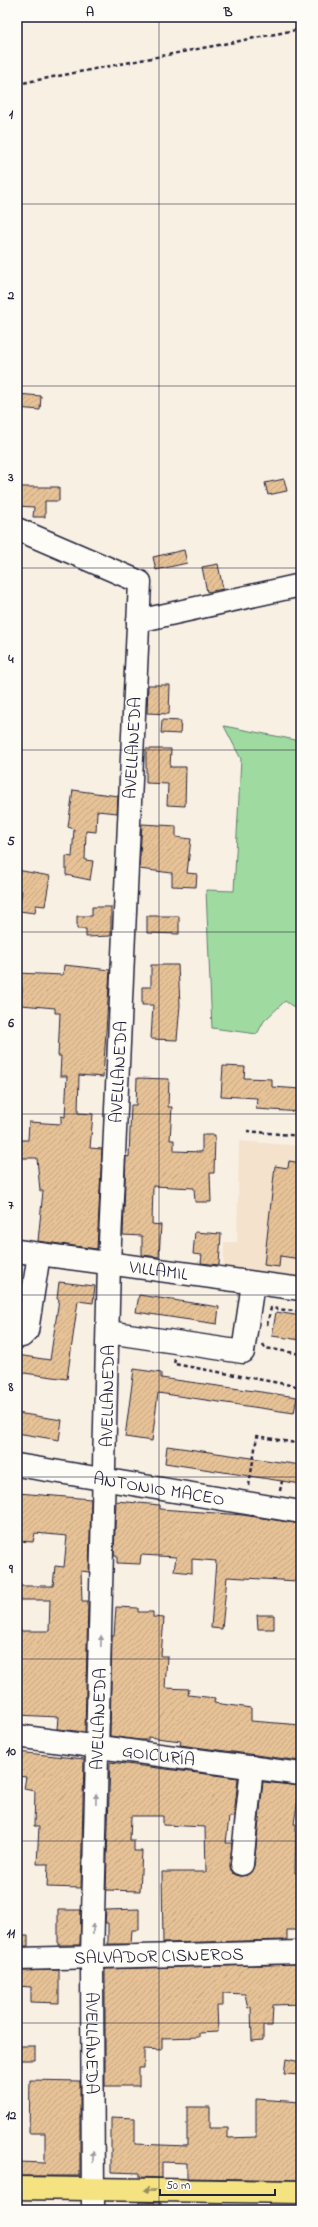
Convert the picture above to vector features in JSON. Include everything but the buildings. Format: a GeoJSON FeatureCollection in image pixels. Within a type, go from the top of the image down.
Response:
{"type":"FeatureCollection","features":[{"type":"Feature","properties":{"kind":"main road"},"geometry":{"type":"LineString","coordinates":[[17,2188],[93,2199],[301,2192]]}},
{"type":"Feature","properties":{"kind":"street","name":"AVELLANEDA"},"geometry":{"type":"LineString","coordinates":[[17,529],[140,582],[109,1263],[105,1480],[92,1957],[93,2199]]}},
{"type":"Feature","properties":{"kind":"street"},"geometry":{"type":"LineString","coordinates":[[138,621],[301,584]]}},
{"type":"Feature","properties":{"kind":"street","name":"VILLAMIL"},"geometry":{"type":"LineString","coordinates":[[17,1251],[301,1289]]}},
{"type":"Feature","properties":{"kind":"street"},"geometry":{"type":"LineString","coordinates":[[17,1337],[22,1336],[27,1331],[39,1254]]}},
{"type":"Feature","properties":{"kind":"street"},"geometry":{"type":"LineString","coordinates":[[108,1332],[243,1352],[253,1283]]}},
{"type":"Feature","properties":{"kind":"street","name":"ANTONIO MACEO"},"geometry":{"type":"LineString","coordinates":[[17,1465],[301,1512]]}},
{"type":"Feature","properties":{"kind":"street","name":"GOICURÍA"},"geometry":{"type":"LineString","coordinates":[[17,1736],[301,1774]]}},
{"type":"Feature","properties":{"kind":"street"},"geometry":{"type":"LineString","coordinates":[[242,1864],[252,1767]]}},
{"type":"Feature","properties":{"kind":"street","name":"SALVADOR CISNEROS"},"geometry":{"type":"LineString","coordinates":[[17,1959],[301,1952]]}},
{"type":"Feature","properties":{"kind":"path"},"geometry":{"type":"LineString","coordinates":[[17,84],[301,29]]}},
{"type":"Feature","properties":{"kind":"path"},"geometry":{"type":"LineString","coordinates":[[246,1131],[301,1136]]}},
{"type":"Feature","properties":{"kind":"path"},"geometry":{"type":"LineString","coordinates":[[266,1329],[271,1308],[301,1312]]}},
{"type":"Feature","properties":{"kind":"path"},"geometry":{"type":"LineString","coordinates":[[265,1336],[263,1344],[265,1348],[301,1354]]}},
{"type":"Feature","properties":{"kind":"path"},"geometry":{"type":"LineString","coordinates":[[177,1343],[174,1364],[301,1387]]}},
{"type":"Feature","properties":{"kind":"path"},"geometry":{"type":"LineString","coordinates":[[246,1503],[257,1436],[301,1444]]}},
{"type":"Feature","properties":{"kind":"shaded area"},"geometry":{"type":"Polygon","coordinates":[[[239,1141],[301,1146],[301,1287],[223,1277],[224,1242],[237,1242],[239,1141]]]}},
{"type":"Feature","properties":{"kind":"green space"},"geometry":{"type":"Polygon","coordinates":[[[224,726],[301,741],[301,1012],[285,1001],[264,1021],[257,1034],[212,1028],[206,890],[234,891],[241,759],[224,726]]]}}]}
